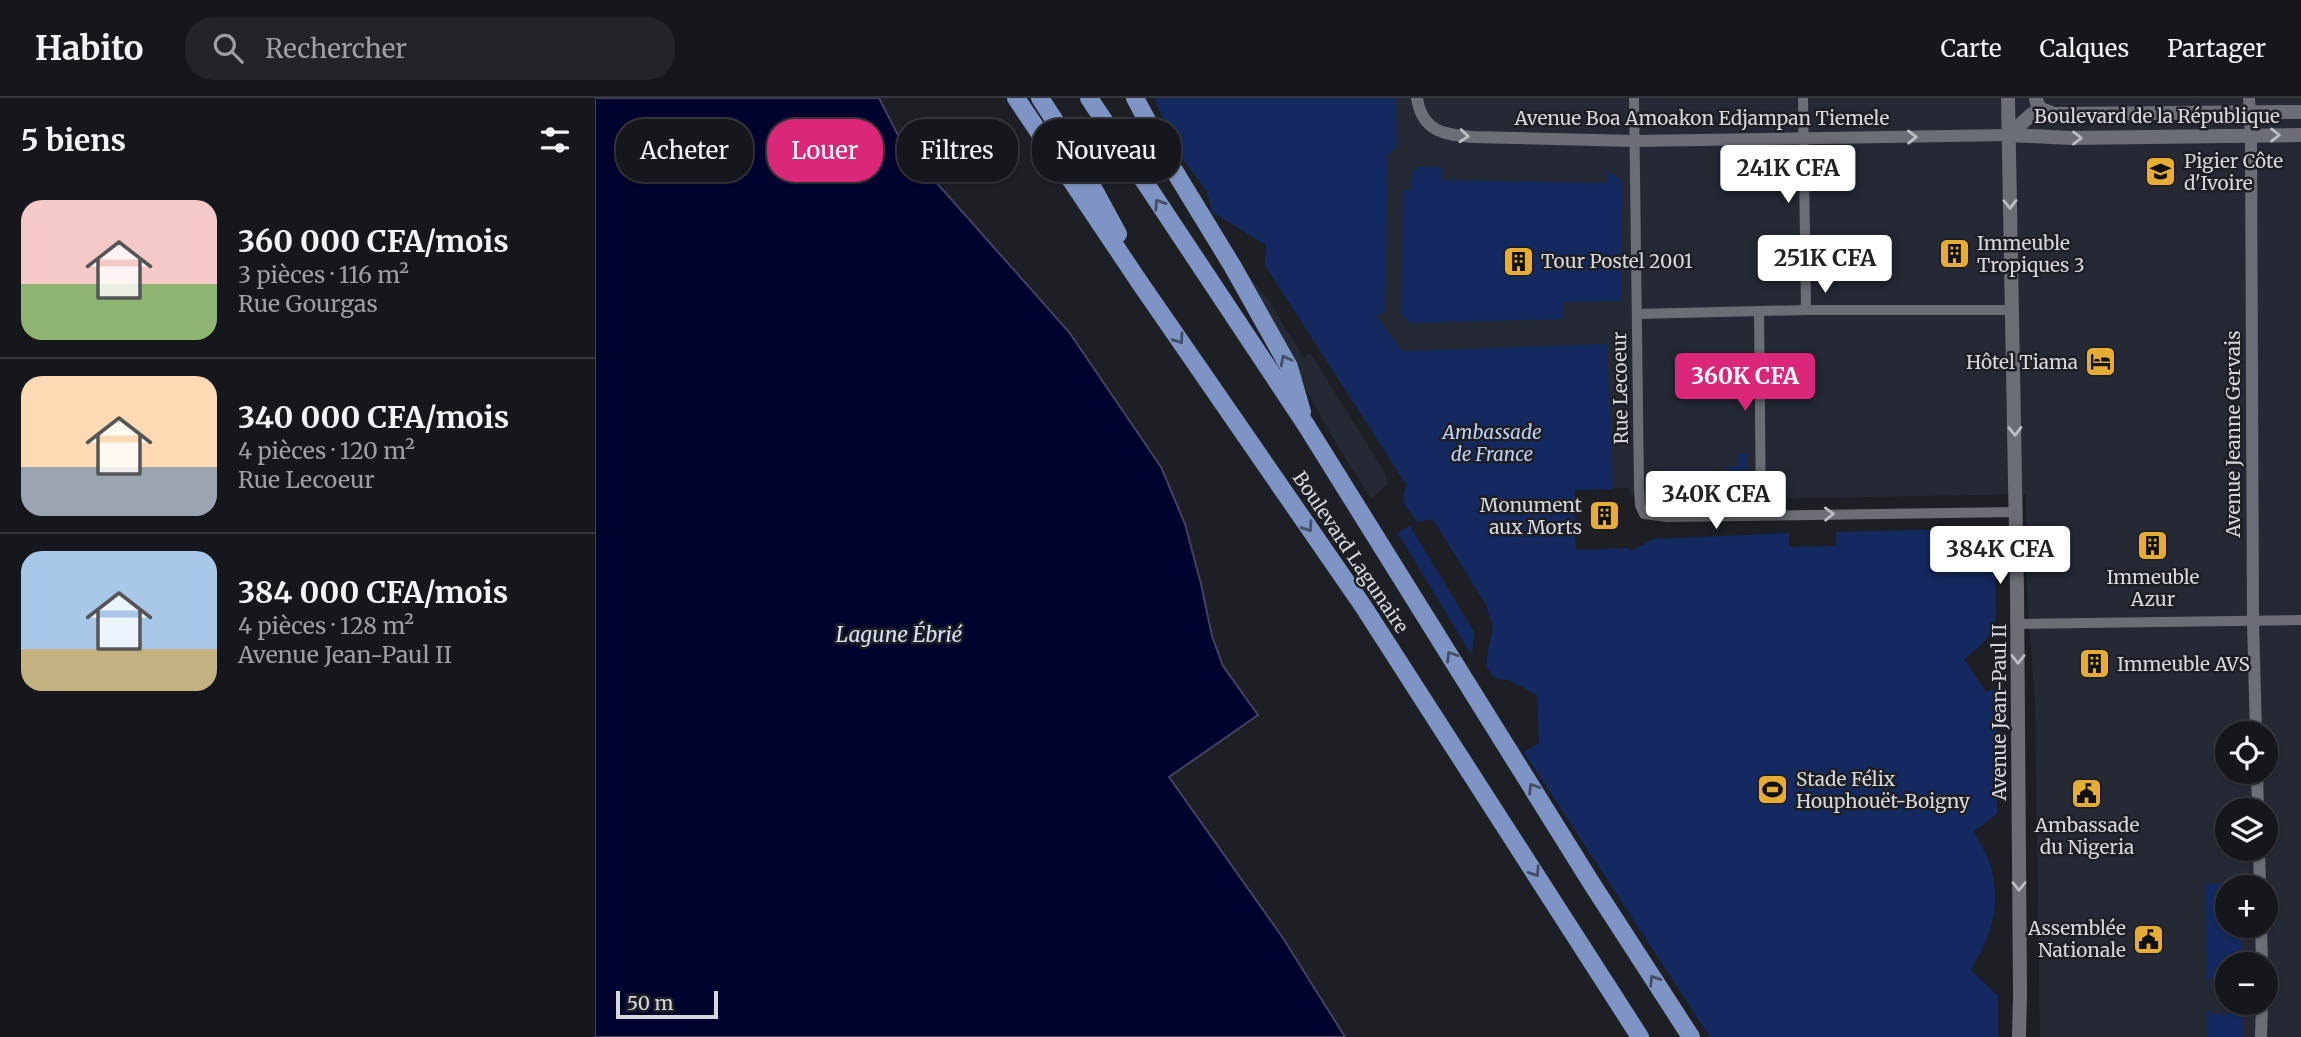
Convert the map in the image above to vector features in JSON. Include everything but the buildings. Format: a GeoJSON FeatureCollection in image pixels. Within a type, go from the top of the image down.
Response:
{"type":"FeatureCollection","features":[{"type":"Feature","properties":{"kind":"highway","name":"Boulevard Lagunaire"},"geometry":{"type":"LineString","coordinates":[[1016,98],[1363,606],[1640,1037]]}},
{"type":"Feature","properties":{"kind":"highway"},"geometry":{"type":"LineString","coordinates":[[1039,98],[1066,138],[1114,225],[1140,283]]}},
{"type":"Feature","properties":{"kind":"highway","name":"Boulevard Lagunaire"},"geometry":{"type":"LineString","coordinates":[[1089,98],[1306,425],[1592,884],[1691,1037]]}},
{"type":"Feature","properties":{"kind":"highway"},"geometry":{"type":"LineString","coordinates":[[1135,98],[1172,167],[1233,267],[1289,367],[1306,425]]}},
{"type":"Feature","properties":{"kind":"main road","name":"Boulevard de la République"},"geometry":{"type":"LineString","coordinates":[[2008,98],[2009,135],[2071,138],[2301,135]]}},
{"type":"Feature","properties":{"kind":"main road","name":"Boulevard de la République"},"geometry":{"type":"LineString","coordinates":[[2038,104],[2055,114],[2249,105],[2301,112]]}},
{"type":"Feature","properties":{"kind":"main road"},"geometry":{"type":"LineString","coordinates":[[2009,135],[2032,114],[2038,104]]}},
{"type":"Feature","properties":{"kind":"main road","name":"Avenue Jean-Paul II"},"geometry":{"type":"LineString","coordinates":[[2009,135],[2016,512],[2019,1037]]}},
{"type":"Feature","properties":{"kind":"street","name":"Avenue Boa Amoakon Edjampan Tiemele"},"geometry":{"type":"LineString","coordinates":[[1417,98],[1419,114],[1435,129],[1451,135],[1634,141],[2009,135]]}},
{"type":"Feature","properties":{"kind":"street","name":"Rue Lecoeur"},"geometry":{"type":"LineString","coordinates":[[1635,98],[1639,487],[1640,505],[1644,514],[1667,517],[2016,512]]}},
{"type":"Feature","properties":{"kind":"street"},"geometry":{"type":"LineString","coordinates":[[1803,98],[1806,310]]}},
{"type":"Feature","properties":{"kind":"street","name":"Avenue Jeanne Gervais"},"geometry":{"type":"LineString","coordinates":[[2249,105],[2256,721]]}},
{"type":"Feature","properties":{"kind":"street"},"geometry":{"type":"LineString","coordinates":[[1637,314],[1806,310],[2013,310]]}},
{"type":"Feature","properties":{"kind":"street"},"geometry":{"type":"LineString","coordinates":[[1759,311],[1761,514]]}},
{"type":"Feature","properties":{"kind":"street"},"geometry":{"type":"LineString","coordinates":[[2017,624],[2301,620]]}},
{"type":"Feature","properties":{"kind":"street"},"geometry":{"type":"LineString","coordinates":[[2262,1015],[2262,1037]]}},
{"type":"Feature","properties":{"kind":"shaded area"},"geometry":{"type":"Polygon","coordinates":[[[1154,98],[2301,98],[2301,1037],[2040,1037],[2035,703],[2027,591],[2026,494],[1652,501],[1629,495],[1629,488],[1575,489],[1575,549],[1582,549],[1489,614],[1433,519],[1417,522],[1403,502],[1406,484],[1265,265],[1266,245],[1212,212],[1207,191],[1181,157],[1181,119],[1163,119],[1154,98]]]}},
{"type":"Feature","properties":{"kind":"shaded area"},"geometry":{"type":"Polygon","coordinates":[[[1237,263],[1268,299],[1303,357],[1310,353],[1385,473],[1387,485],[1371,499],[1330,433],[1237,263]]]}},
{"type":"Feature","properties":{"kind":"green space","name":"Stade Félix Houphouët-Boigny"},"geometry":{"type":"Polygon","coordinates":[[[1154,98],[1396,98],[1397,147],[1387,155],[1385,310],[1377,317],[1402,351],[1607,344],[1613,489],[1574,490],[1576,550],[1630,548],[1631,551],[1654,539],[1789,533],[1789,547],[1836,546],[1836,532],[1995,528],[1996,618],[1984,642],[1964,659],[1986,692],[1992,689],[1997,692],[1997,814],[1974,831],[1992,871],[1994,911],[1984,946],[1971,970],[1998,996],[1998,1037],[1710,1037],[1524,752],[1539,743],[1537,695],[1509,680],[1498,679],[1487,667],[1493,627],[1486,605],[1433,519],[1417,522],[1403,502],[1406,484],[1265,265],[1266,245],[1212,212],[1207,191],[1181,157],[1181,119],[1163,119],[1154,98]]]}},
{"type":"Feature","properties":{"kind":"green space"},"geometry":{"type":"Polygon","coordinates":[[[1418,167],[1441,167],[1442,180],[1607,183],[1608,171],[1622,180],[1621,301],[1563,302],[1563,319],[1410,323],[1401,310],[1403,191],[1410,190],[1412,172],[1418,167]]]}},
{"type":"Feature","properties":{"kind":"green space"},"geometry":{"type":"Polygon","coordinates":[[[1738,454],[1747,454],[1747,488],[1727,489],[1727,467],[1738,466],[1738,454]]]}},
{"type":"Feature","properties":{"kind":"green space"},"geometry":{"type":"Polygon","coordinates":[[[1410,526],[1474,632],[1472,656],[1398,533],[1410,526]]]}},
{"type":"Feature","properties":{"kind":"green space"},"geometry":{"type":"Polygon","coordinates":[[[2205,884],[2215,884],[2215,938],[2241,938],[2242,952],[2215,952],[2215,977],[2207,982],[2205,884]]]}},
{"type":"Feature","properties":{"kind":"green space"},"geometry":{"type":"Polygon","coordinates":[[[2207,1010],[2214,1014],[2242,1015],[2243,1037],[2207,1037],[2207,1010]]]}},
{"type":"Feature","properties":{"kind":"water","name":"Lagune Ébrié"},"geometry":{"type":"Polygon","coordinates":[[[595,98],[879,98],[897,133],[897,182],[936,182],[1069,332],[1161,467],[1185,524],[1212,636],[1223,666],[1258,715],[1169,777],[1283,938],[1345,1037],[595,1037],[595,98]]]}},
{"type":"Feature","properties":{"kind":"place","name":"Pigier Côte d'Ivoire"},"geometry":{"type":"Point","coordinates":[2161,172]}},
{"type":"Feature","properties":{"kind":"place","name":"Immeuble Tropiques 3"},"geometry":{"type":"Point","coordinates":[1954,254]}},
{"type":"Feature","properties":{"kind":"place","name":"Tour Postel 2001"},"geometry":{"type":"Point","coordinates":[1518,261]}},
{"type":"Feature","properties":{"kind":"place","name":"Hôtel Tiama"},"geometry":{"type":"Point","coordinates":[2101,362]}},
{"type":"Feature","properties":{"kind":"place","name":"Monument aux Morts"},"geometry":{"type":"Point","coordinates":[1605,516]}},
{"type":"Feature","properties":{"kind":"place","name":"Immeuble Azur"},"geometry":{"type":"Point","coordinates":[2153,546]}},
{"type":"Feature","properties":{"kind":"place","name":"Immeuble AVS"},"geometry":{"type":"Point","coordinates":[2094,664]}},
{"type":"Feature","properties":{"kind":"place","name":"Stade Félix Houphouët-Boigny"},"geometry":{"type":"Point","coordinates":[1773,790]}},
{"type":"Feature","properties":{"kind":"place","name":"Ambassade du Nigeria"},"geometry":{"type":"Point","coordinates":[2087,794]}},
{"type":"Feature","properties":{"kind":"place","name":"Assemblée Nationale"},"geometry":{"type":"Point","coordinates":[2149,939]}},
{"type":"Feature","properties":{"kind":"park label","name":"Ambassade de France"},"geometry":{"type":"Point","coordinates":[1492,443]}}]}
